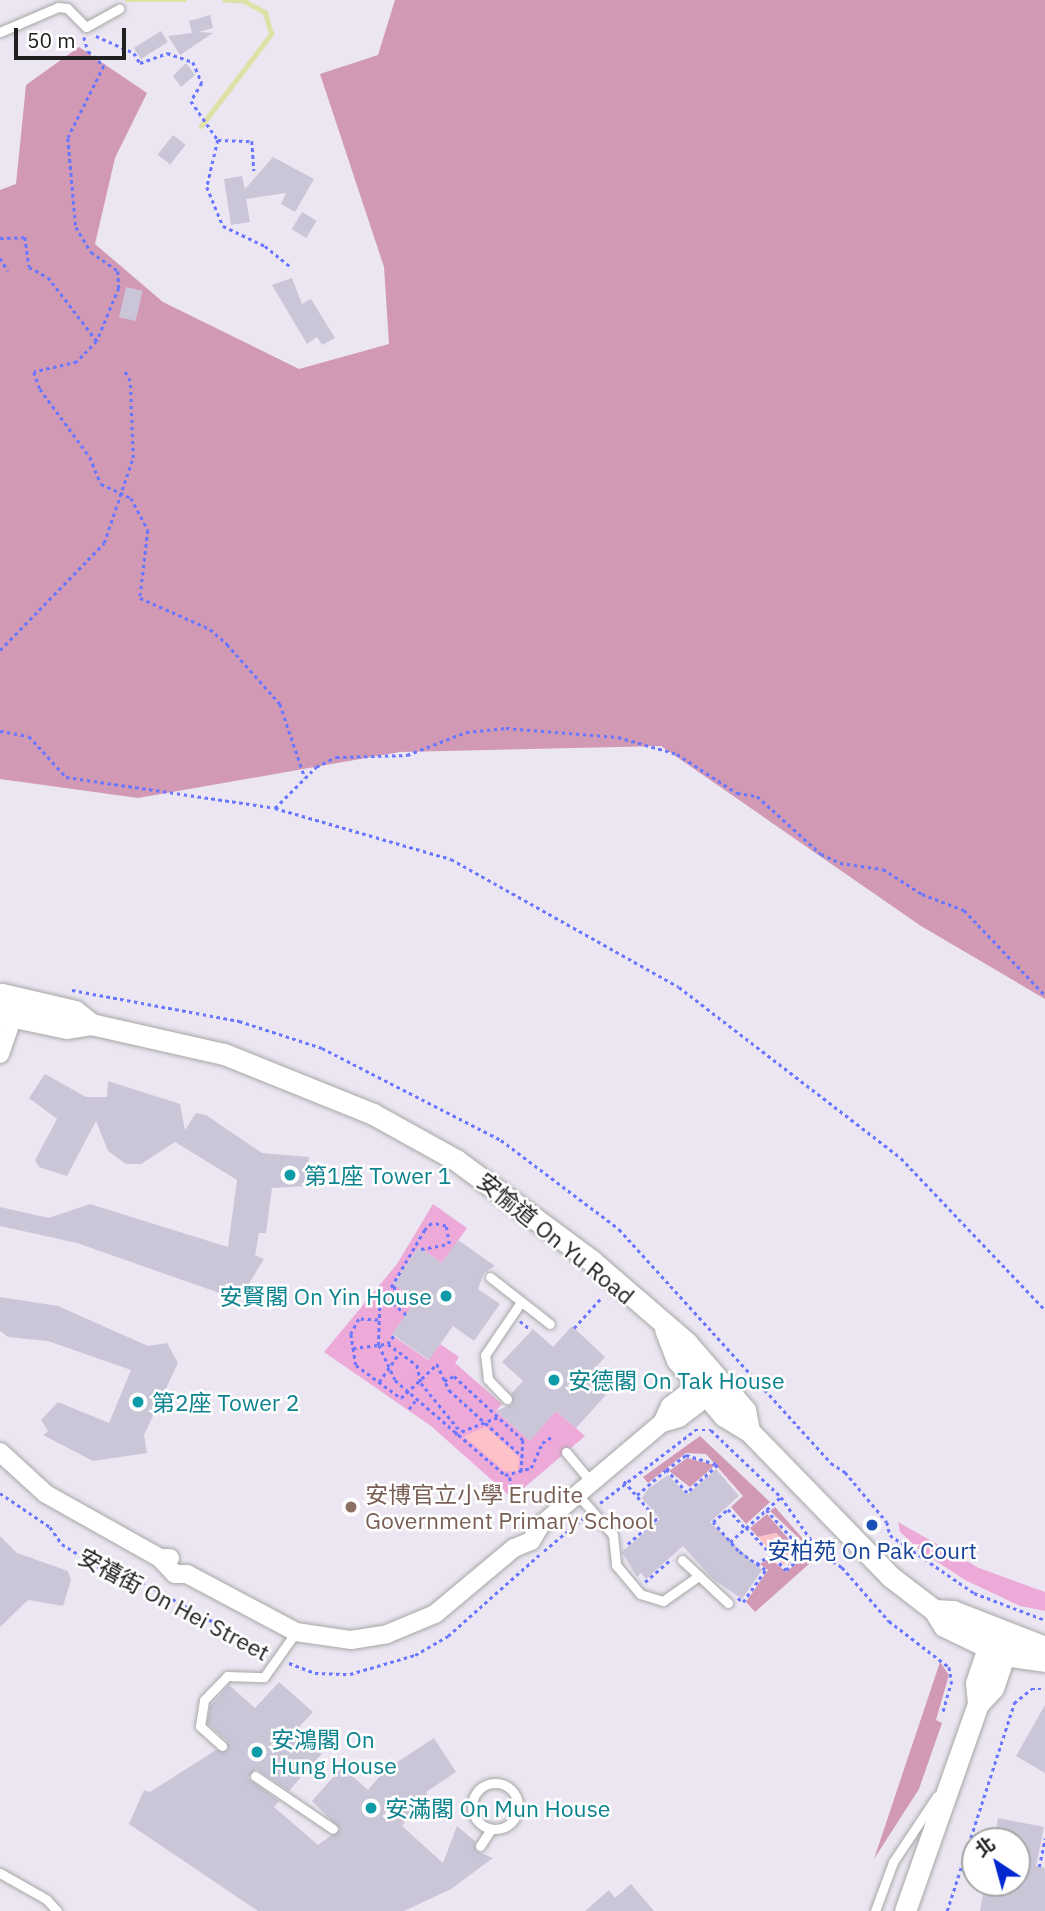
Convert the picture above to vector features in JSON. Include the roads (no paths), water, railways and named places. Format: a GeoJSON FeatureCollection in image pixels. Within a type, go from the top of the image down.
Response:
{"type":"FeatureCollection","features":[{"type":"Feature","properties":{"kind":"street","name":"安愉道 On Yu Road"},"geometry":{"type":"LineString","coordinates":[[6,1003],[67,1028],[92,1024],[224,1054],[373,1114],[526,1208],[664,1329],[677,1360],[710,1385],[730,1422],[749,1431],[891,1577],[934,1610],[944,1626],[999,1642],[1045,1661]]}},
{"type":"Feature","properties":{"kind":"street"},"geometry":{"type":"LineString","coordinates":[[0,1054],[6,1003]]}},
{"type":"Feature","properties":{"kind":"street","name":"安禧街 On Hei Street"},"geometry":{"type":"LineString","coordinates":[[0,1452],[46,1494],[159,1558],[176,1561],[187,1574],[296,1632],[351,1640],[404,1629],[442,1608],[514,1548],[531,1541],[540,1526],[662,1423],[679,1418],[710,1385]]}},
{"type":"Feature","properties":{"kind":"street","name":"安愉道 On Yu Road"},"geometry":{"type":"LineString","coordinates":[[999,1642],[1045,1647]]}},
{"type":"Feature","properties":{"kind":"street"},"geometry":{"type":"LineString","coordinates":[[905,1911],[978,1704],[976,1683],[999,1642]]}},
{"type":"Feature","properties":{"kind":"lane"},"geometry":{"type":"LineString","coordinates":[[0,32],[58,7],[67,8],[86,27],[119,9]]}},
{"type":"Feature","properties":{"kind":"lane"},"geometry":{"type":"LineString","coordinates":[[490,1277],[550,1324]]}},
{"type":"Feature","properties":{"kind":"lane"},"geometry":{"type":"LineString","coordinates":[[507,1399],[488,1379],[485,1355],[521,1302]]}},
{"type":"Feature","properties":{"kind":"lane"},"geometry":{"type":"LineString","coordinates":[[566,1452],[592,1483]]}},
{"type":"Feature","properties":{"kind":"lane"},"geometry":{"type":"LineString","coordinates":[[578,1494],[613,1535],[616,1565],[647,1598],[671,1598],[697,1577]]}},
{"type":"Feature","properties":{"kind":"lane"},"geometry":{"type":"LineString","coordinates":[[679,1558],[697,1577],[730,1599]]}},
{"type":"Feature","properties":{"kind":"lane"},"geometry":{"type":"LineString","coordinates":[[222,1746],[200,1726],[204,1700],[227,1676],[259,1679],[296,1632]]}},
{"type":"Feature","properties":{"kind":"lane"},"geometry":{"type":"LineString","coordinates":[[875,1911],[894,1862],[956,1767]]}},
{"type":"Feature","properties":{"kind":"lane"},"geometry":{"type":"LineString","coordinates":[[255,1776],[332,1829]]}},
{"type":"Feature","properties":{"kind":"lane"},"geometry":{"type":"LineString","coordinates":[[480,1846],[491,1829],[506,1827],[519,1809],[512,1789],[499,1783],[478,1789],[472,1802],[474,1817],[491,1829]]}},
{"type":"Feature","properties":{"kind":"lane"},"geometry":{"type":"LineString","coordinates":[[0,1873],[46,1899],[57,1911]]}},
{"type":"Feature","properties":{"kind":"waterway"},"geometry":{"type":"LineString","coordinates":[[127,0],[185,0]]}},
{"type":"Feature","properties":{"kind":"waterway"},"geometry":{"type":"LineString","coordinates":[[201,126],[271,34],[265,13],[243,1],[225,0]]}},
{"type":"Feature","properties":{"kind":"place","name":"第1座 Tower 1"},"geometry":{"type":"Point","coordinates":[290,1175]}},
{"type":"Feature","properties":{"kind":"place","name":"安賢閣 On Yin House"},"geometry":{"type":"Point","coordinates":[446,1296]}},
{"type":"Feature","properties":{"kind":"place","name":"安德閣 On Tak House"},"geometry":{"type":"Point","coordinates":[554,1380]}},
{"type":"Feature","properties":{"kind":"place","name":"第2座 Tower 2"},"geometry":{"type":"Point","coordinates":[138,1402]}},
{"type":"Feature","properties":{"kind":"place","name":"安博官立小學 Erudite Government Primary School"},"geometry":{"type":"Point","coordinates":[351,1507]}},
{"type":"Feature","properties":{"kind":"place","name":"安柏苑 On Pak Court"},"geometry":{"type":"Point","coordinates":[872,1525]}},
{"type":"Feature","properties":{"kind":"place","name":"安鴻閣 On Hung House"},"geometry":{"type":"Point","coordinates":[257,1752]}},
{"type":"Feature","properties":{"kind":"place","name":"安滿閣 On Mun House"},"geometry":{"type":"Point","coordinates":[371,1808]}}]}
